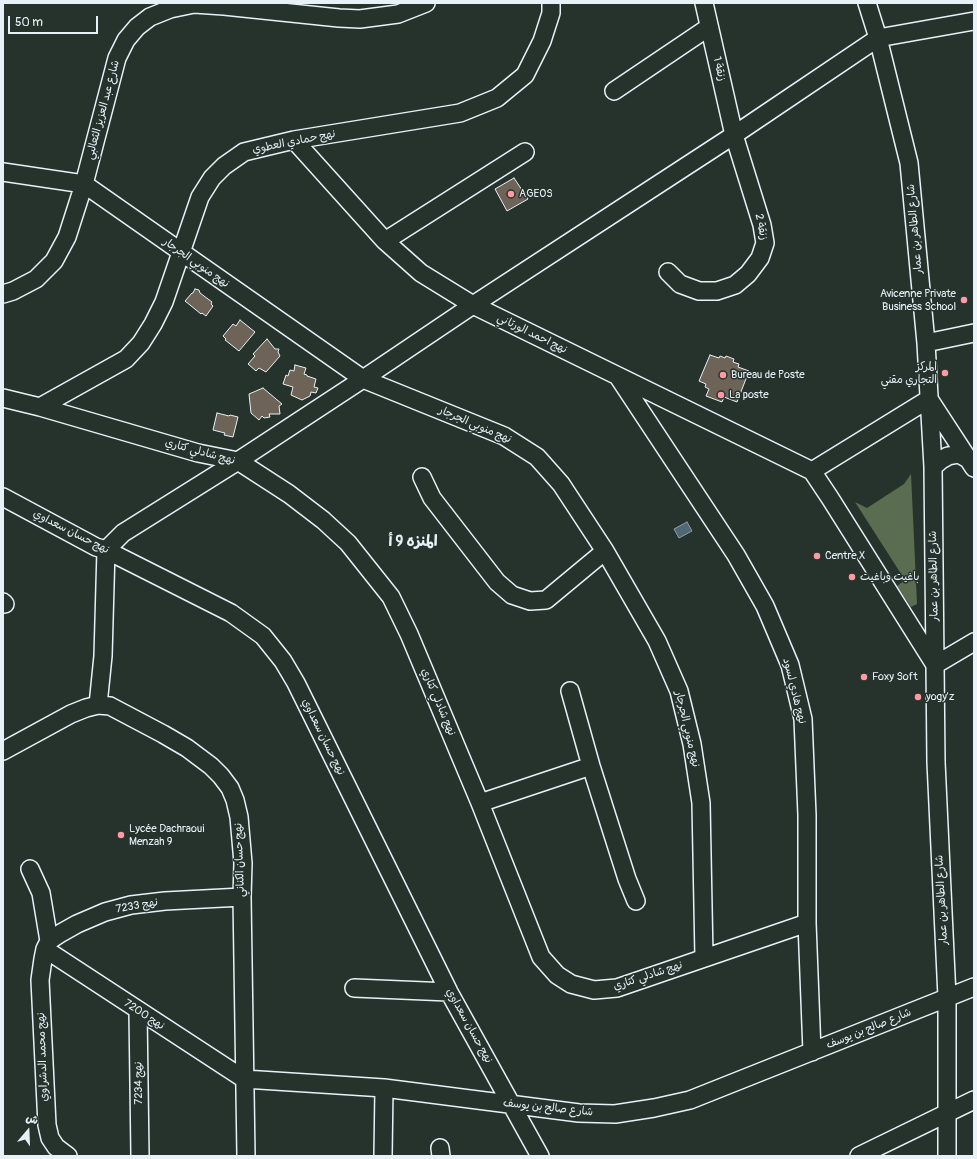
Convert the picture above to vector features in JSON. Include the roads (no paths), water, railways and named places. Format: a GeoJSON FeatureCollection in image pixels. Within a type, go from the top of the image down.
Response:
{"type":"FeatureCollection","features":[{"type":"Feature","properties":{"kind":"street","name":"شارع عبد العزيز الثعالبي"},"geometry":{"type":"LineString","coordinates":[[3,294],[13,291],[36,279],[54,261],[67,238],[84,184],[117,58],[126,40],[137,27],[150,17],[170,9],[194,4],[271,7],[339,18],[360,19],[398,14],[426,3]]}},
{"type":"Feature","properties":{"kind":"street","name":"نهج حمادي العطوي"},"geometry":{"type":"LineString","coordinates":[[40,407],[126,359],[141,343],[164,302],[200,197],[216,174],[224,166],[244,152],[294,140],[460,113],[496,98],[525,75],[542,40],[550,13],[551,3]]}},
{"type":"Feature","properties":{"kind":"street","name":"زنقة 1"},"geometry":{"type":"LineString","coordinates":[[704,3],[734,135]]}},
{"type":"Feature","properties":{"kind":"street","name":"شارع الطاهر بن عمار"},"geometry":{"type":"LineString","coordinates":[[867,3],[878,38],[909,163],[930,399],[933,468],[936,762],[947,997],[947,1156]]}},
{"type":"Feature","properties":{"kind":"street"},"geometry":{"type":"LineString","coordinates":[[3,751],[72,714],[98,705],[103,656],[106,550],[123,533],[238,461],[734,135],[878,38],[974,21]]}},
{"type":"Feature","properties":{"kind":"street"},"geometry":{"type":"LineString","coordinates":[[614,91],[709,27]]}},
{"type":"Feature","properties":{"kind":"street","name":"زنقة 2"},"geometry":{"type":"LineString","coordinates":[[668,272],[680,284],[699,290],[717,291],[735,285],[748,274],[760,258],[765,243],[762,225],[734,135]]}},
{"type":"Feature","properties":{"kind":"street","name":"نهج احمد الورتاني"},"geometry":{"type":"LineString","coordinates":[[294,140],[386,242],[421,273],[473,306],[812,471]]}},
{"type":"Feature","properties":{"kind":"street"},"geometry":{"type":"LineString","coordinates":[[386,242],[525,152]]}},
{"type":"Feature","properties":{"kind":"street","name":"نهج منوبي الجرجار"},"geometry":{"type":"LineString","coordinates":[[3,172],[84,184],[363,379],[504,436],[537,457],[561,484],[605,551],[657,640],[679,691],[692,744],[701,803],[704,958]]}},
{"type":"Feature","properties":{"kind":"street"},"geometry":{"type":"LineString","coordinates":[[926,343],[974,334]]}},
{"type":"Feature","properties":{"kind":"street","name":"نهج هادي لسود"},"geometry":{"type":"LineString","coordinates":[[618,377],[736,555],[765,606],[790,665],[803,719],[807,815],[807,923],[812,1052]]}},
{"type":"Feature","properties":{"kind":"street","name":"نهج شادلي كتاري"},"geometry":{"type":"LineString","coordinates":[[3,398],[40,407],[198,453],[238,461],[289,494],[323,520],[348,543],[391,597],[409,634],[480,803],[541,957],[557,975],[571,984],[594,990],[617,988],[807,923]]}},
{"type":"Feature","properties":{"kind":"street"},"geometry":{"type":"LineString","coordinates":[[971,464],[930,399],[812,471],[935,666],[974,642]]}},
{"type":"Feature","properties":{"kind":"street"},"geometry":{"type":"LineString","coordinates":[[933,468],[941,460],[948,456],[959,454],[971,464]]}},
{"type":"Feature","properties":{"kind":"street"},"geometry":{"type":"LineString","coordinates":[[422,477],[432,498],[496,582],[512,594],[530,601],[546,600],[605,551]]}},
{"type":"Feature","properties":{"kind":"street","name":"نهج حسان سعداوي"},"geometry":{"type":"LineString","coordinates":[[3,497],[96,547],[106,550],[231,614],[263,636],[283,661],[296,683],[449,992],[540,1156]]}},
{"type":"Feature","properties":{"kind":"street"},"geometry":{"type":"LineString","coordinates":[[570,691],[591,766],[627,880],[636,901]]}},
{"type":"Feature","properties":{"kind":"street","name":"نهج حسان الكناني"},"geometry":{"type":"LineString","coordinates":[[98,705],[110,706],[187,748],[221,776],[230,788],[236,800],[239,817],[242,863],[246,1156]]}},
{"type":"Feature","properties":{"kind":"street"},"geometry":{"type":"LineString","coordinates":[[480,803],[591,766]]}},
{"type":"Feature","properties":{"kind":"street","name":"نهج محمد الدشراوي"},"geometry":{"type":"LineString","coordinates":[[30,869],[41,893],[47,945],[40,980],[47,1125],[50,1138],[56,1147],[68,1156]]}},
{"type":"Feature","properties":{"kind":"street","name":"نهج 7233"},"geometry":{"type":"LineString","coordinates":[[47,945],[61,933],[84,921],[105,912],[131,905],[165,901],[242,897]]}},
{"type":"Feature","properties":{"kind":"street","name":"نهج 7200"},"geometry":{"type":"LineString","coordinates":[[47,945],[138,1011],[244,1079]]}},
{"type":"Feature","properties":{"kind":"street","name":"شارع صالح بن يوسف"},"geometry":{"type":"LineString","coordinates":[[244,1079],[384,1088],[579,1113],[615,1114],[654,1108],[690,1100],[974,987]]}},
{"type":"Feature","properties":{"kind":"street"},"geometry":{"type":"LineString","coordinates":[[354,988],[449,992]]}},
{"type":"Feature","properties":{"kind":"street","name":"نهج 7234"},"geometry":{"type":"LineString","coordinates":[[138,1011],[140,1156]]}},
{"type":"Feature","properties":{"kind":"street"},"geometry":{"type":"LineString","coordinates":[[382,1156],[384,1088]]}},
{"type":"Feature","properties":{"kind":"street"},"geometry":{"type":"LineString","coordinates":[[859,1156],[974,1100]]}},
{"type":"Feature","properties":{"kind":"water"},"geometry":{"type":"Polygon","coordinates":[[[687,522],[692,531],[679,538],[674,529],[687,522]]]}},
{"type":"Feature","properties":{"kind":"place","name":"AGEOS"},"geometry":{"type":"Point","coordinates":[511,194]}},
{"type":"Feature","properties":{"kind":"place","name":"Avicenne Private Business School"},"geometry":{"type":"Point","coordinates":[964,300]}},
{"type":"Feature","properties":{"kind":"place","name":"المركز التجاري مقني"},"geometry":{"type":"Point","coordinates":[945,373]}},
{"type":"Feature","properties":{"kind":"place","name":"Bureau de Poste"},"geometry":{"type":"Point","coordinates":[723,375]}},
{"type":"Feature","properties":{"kind":"place","name":"La poste"},"geometry":{"type":"Point","coordinates":[721,395]}},
{"type":"Feature","properties":{"kind":"place","name":"Centre X"},"geometry":{"type":"Point","coordinates":[817,556]}},
{"type":"Feature","properties":{"kind":"place","name":"باغيت وباغيت"},"geometry":{"type":"Point","coordinates":[852,577]}},
{"type":"Feature","properties":{"kind":"place","name":"Foxy Soft"},"geometry":{"type":"Point","coordinates":[864,677]}},
{"type":"Feature","properties":{"kind":"place","name":"yogy'z"},"geometry":{"type":"Point","coordinates":[918,697]}},
{"type":"Feature","properties":{"kind":"place","name":"Lycée Dachraoui Menzah 9"},"geometry":{"type":"Point","coordinates":[121,835]}},
{"type":"Feature","properties":{"kind":"district","name":"المنزه 9 أ"},"geometry":{"type":"Point","coordinates":[413,542]}}]}
